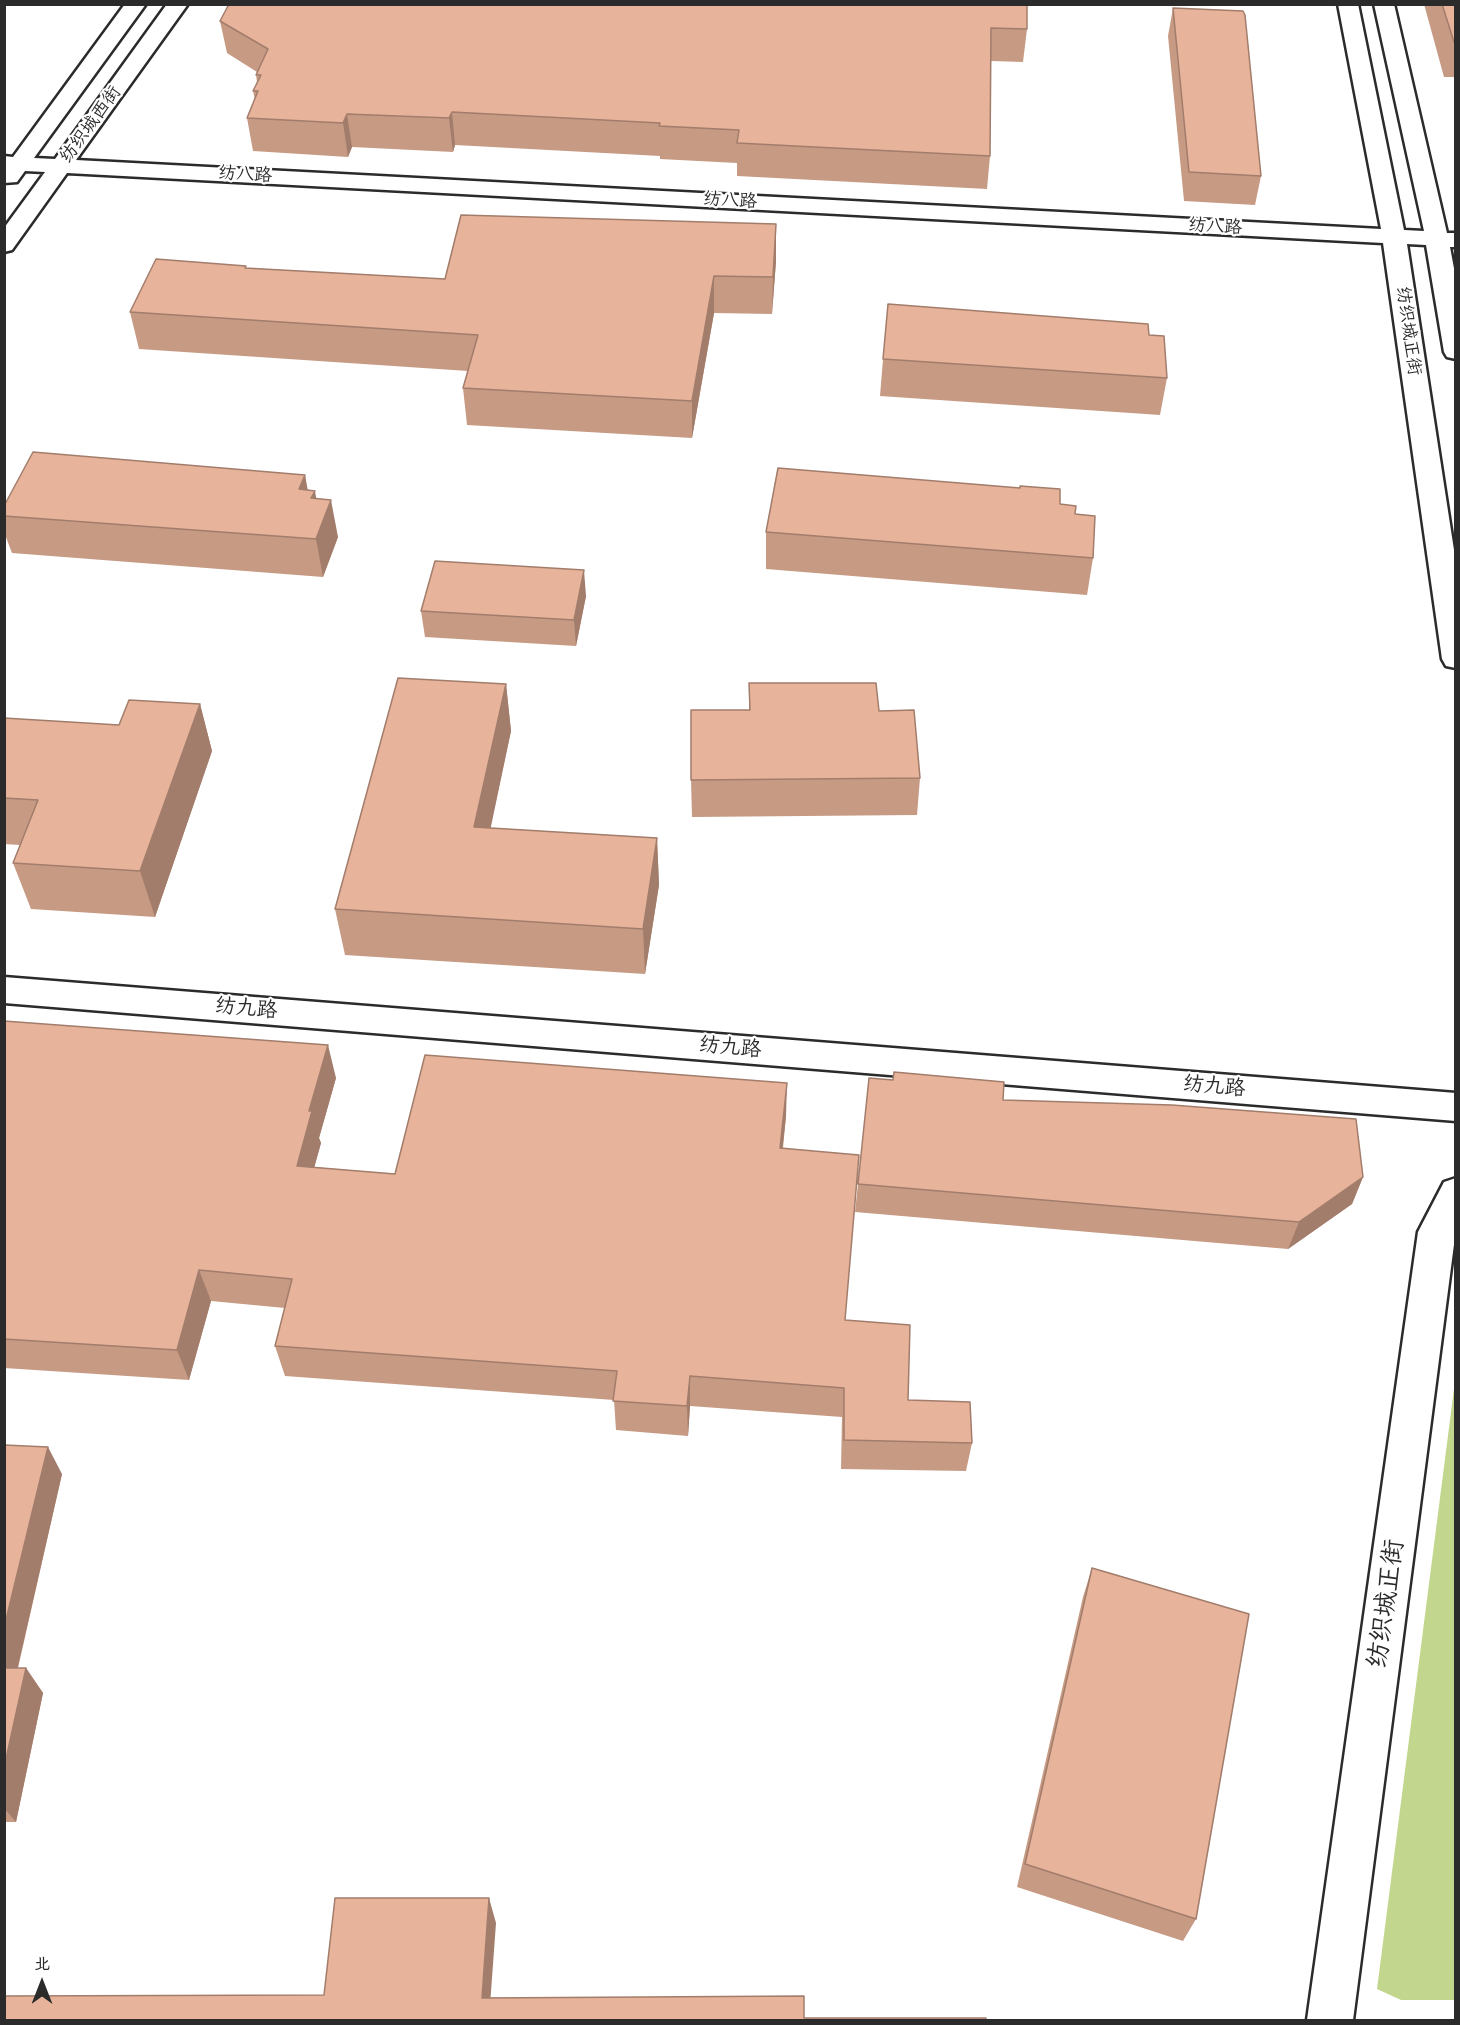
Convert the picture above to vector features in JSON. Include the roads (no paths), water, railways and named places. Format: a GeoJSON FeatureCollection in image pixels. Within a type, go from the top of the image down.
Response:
{"type":"FeatureCollection","features":[{"type":"Feature","properties":{"kind":"street","name":"纺织城西街"},"geometry":{"type":"LineString","coordinates":[[4,182],[11,163],[136,4]]}},
{"type":"Feature","properties":{"kind":"street","name":"纺织城西街"},"geometry":{"type":"LineString","coordinates":[[4,245],[178,4]]}},
{"type":"Feature","properties":{"kind":"street","name":"纺织城正街"},"geometry":{"type":"LineString","coordinates":[[1348,4],[1394,237],[1455,659]]}},
{"type":"Feature","properties":{"kind":"street"},"geometry":{"type":"LineString","coordinates":[[1384,4],[1446,239],[1455,352]]}},
{"type":"Feature","properties":{"kind":"street","name":"纺八路"},"geometry":{"type":"LineString","coordinates":[[11,163],[1446,239]]}},
{"type":"Feature","properties":{"kind":"street","name":"纺九路"},"geometry":{"type":"LineString","coordinates":[[4,990],[1455,1107]]}},
{"type":"Feature","properties":{"kind":"street","name":"纺织城正街"},"geometry":{"type":"LineString","coordinates":[[1330,2020],[1436,1232],[1455,1192]]}}]}
